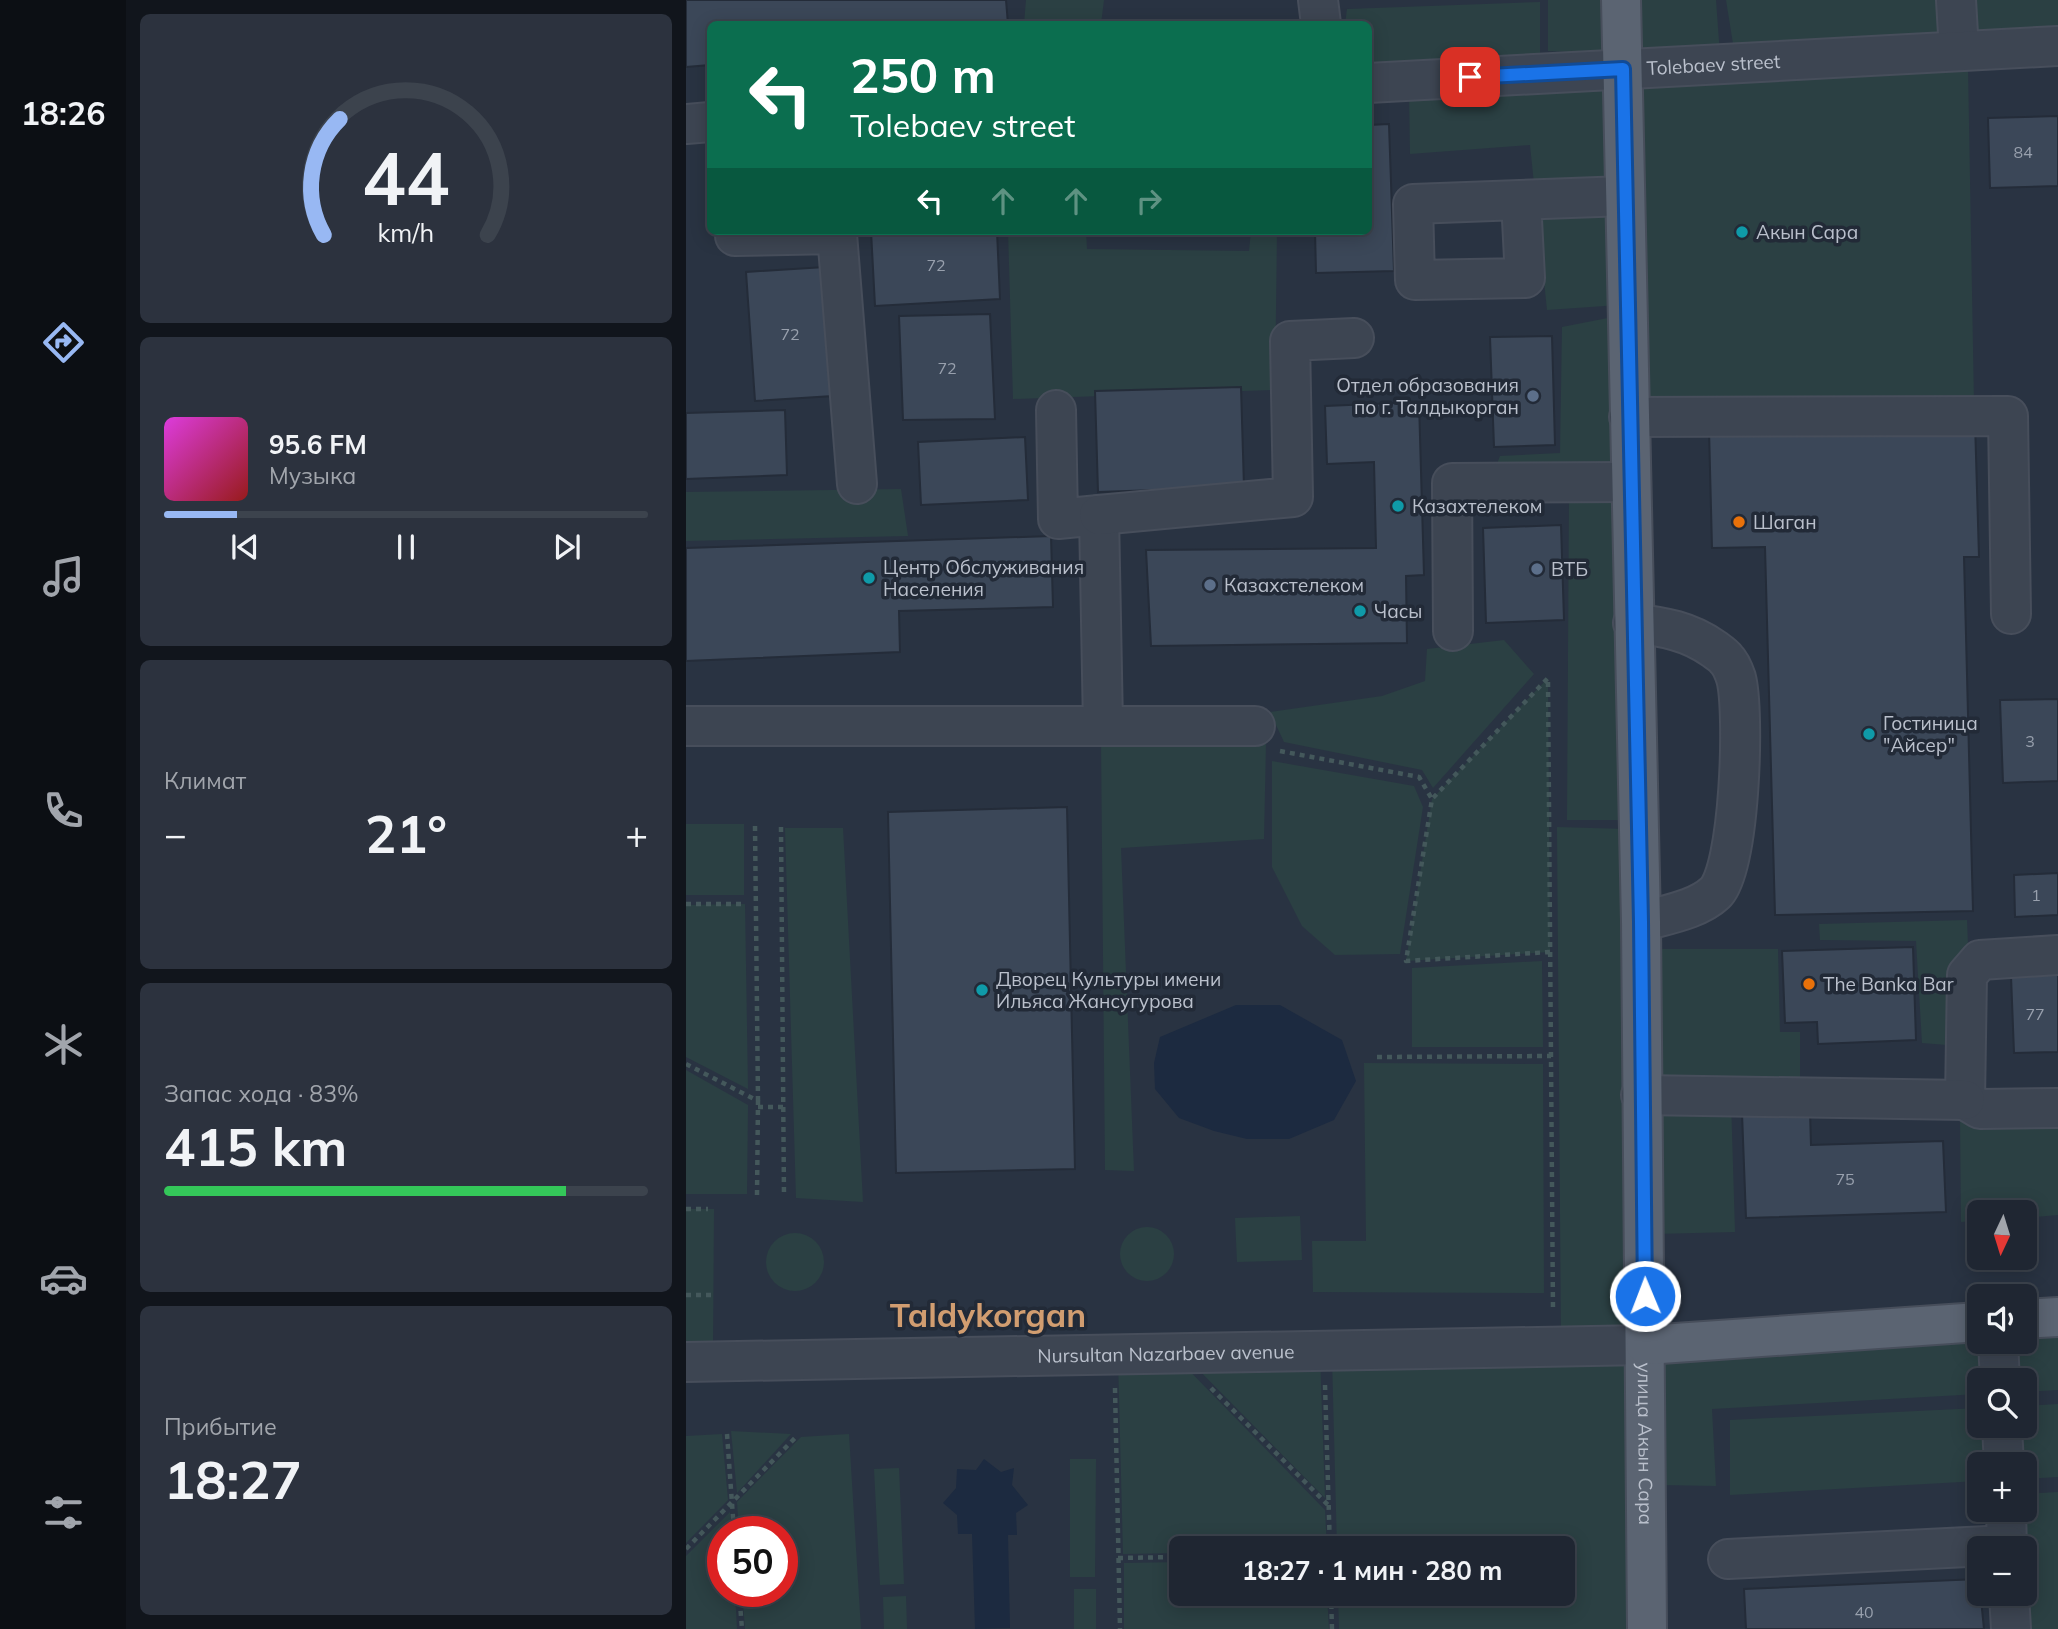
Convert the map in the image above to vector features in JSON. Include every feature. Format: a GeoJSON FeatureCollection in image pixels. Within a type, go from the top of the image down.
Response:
{"type":"FeatureCollection","features":[{"type":"Feature","properties":{"kind":"main road","name":"улица Акын Сара"},"geometry":{"type":"LineString","coordinates":[[1620,0],[1641,922],[1647,1629]]}},
{"type":"Feature","properties":{"kind":"main road"},"geometry":{"type":"LineString","coordinates":[[2037,1318],[2058,1317]]}},
{"type":"Feature","properties":{"kind":"main road"},"geometry":{"type":"LineString","coordinates":[[1646,1345],[1967,1323]]}},
{"type":"Feature","properties":{"kind":"street"},"geometry":{"type":"LineString","coordinates":[[1318,0],[1321,21]]}},
{"type":"Feature","properties":{"kind":"street"},"geometry":{"type":"LineString","coordinates":[[1956,0],[1959,51]]}},
{"type":"Feature","properties":{"kind":"street","name":"Tolebaev street"},"geometry":{"type":"LineString","coordinates":[[1372,83],[2058,46]]}},
{"type":"Feature","properties":{"kind":"street"},"geometry":{"type":"LineString","coordinates":[[686,124],[707,122]]}},
{"type":"Feature","properties":{"kind":"street"},"geometry":{"type":"LineString","coordinates":[[1521,200],[1625,196]]}},
{"type":"Feature","properties":{"kind":"street"},"geometry":{"type":"LineString","coordinates":[[735,235],[786,235]]}},
{"type":"Feature","properties":{"kind":"street"},"geometry":{"type":"LineString","coordinates":[[838,235],[857,484]]}},
{"type":"Feature","properties":{"kind":"street"},"geometry":{"type":"LineString","coordinates":[[1056,410],[1058,519],[1293,497],[1290,341],[1354,338]]}},
{"type":"Feature","properties":{"kind":"street"},"geometry":{"type":"LineString","coordinates":[[1629,417],[2008,416],[2011,614]]}},
{"type":"Feature","properties":{"kind":"street"},"geometry":{"type":"LineString","coordinates":[[1453,631],[1451,483],[1630,482]]}},
{"type":"Feature","properties":{"kind":"street"},"geometry":{"type":"LineString","coordinates":[[1100,514],[1103,726]]}},
{"type":"Feature","properties":{"kind":"street"},"geometry":{"type":"LineString","coordinates":[[1633,624],[1672,628],[1699,638],[1726,657],[1736,677],[1741,730],[1739,799],[1726,871],[1717,893],[1692,906],[1641,922]]}},
{"type":"Feature","properties":{"kind":"street"},"geometry":{"type":"LineString","coordinates":[[686,726],[1103,726],[1266,739]]}},
{"type":"Feature","properties":{"kind":"street"},"geometry":{"type":"LineString","coordinates":[[1965,1100],[1967,975],[1980,960],[2058,955]]}},
{"type":"Feature","properties":{"kind":"street"},"geometry":{"type":"LineString","coordinates":[[1641,1095],[1965,1100],[1980,1109],[2058,1108]]}},
{"type":"Feature","properties":{"kind":"street","name":"Nursultan Nazarbaev avenue"},"geometry":{"type":"LineString","coordinates":[[686,1362],[1646,1345]]}},
{"type":"Feature","properties":{"kind":"street"},"geometry":{"type":"LineString","coordinates":[[1728,1559],[2007,1535]]}},
{"type":"Feature","properties":{"kind":"street"},"geometry":{"type":"LineString","coordinates":[[2010,1606],[2011,1629]]}},
{"type":"Feature","properties":{"kind":"path"},"geometry":{"type":"LineString","coordinates":[[1550,952],[1406,961],[1432,799],[1548,678],[1553,1347]]}},
{"type":"Feature","properties":{"kind":"path"},"geometry":{"type":"LineString","coordinates":[[1266,739],[1419,777],[1432,799]]}},
{"type":"Feature","properties":{"kind":"path"},"geometry":{"type":"LineString","coordinates":[[755,826],[757,1196]]}},
{"type":"Feature","properties":{"kind":"path"},"geometry":{"type":"LineString","coordinates":[[781,827],[784,1197]]}},
{"type":"Feature","properties":{"kind":"path"},"geometry":{"type":"LineString","coordinates":[[686,904],[745,904]]}},
{"type":"Feature","properties":{"kind":"path"},"geometry":{"type":"LineString","coordinates":[[1377,1057],[1551,1056]]}},
{"type":"Feature","properties":{"kind":"path"},"geometry":{"type":"LineString","coordinates":[[686,1064],[758,1104],[785,1107]]}},
{"type":"Feature","properties":{"kind":"path"},"geometry":{"type":"LineString","coordinates":[[686,1209],[708,1209]]}},
{"type":"Feature","properties":{"kind":"path"},"geometry":{"type":"LineString","coordinates":[[686,1296],[713,1295]]}},
{"type":"Feature","properties":{"kind":"path"},"geometry":{"type":"LineString","coordinates":[[1324,1351],[1330,1536]]}},
{"type":"Feature","properties":{"kind":"path"},"geometry":{"type":"LineString","coordinates":[[1176,1354],[1329,1506]]}},
{"type":"Feature","properties":{"kind":"path"},"geometry":{"type":"LineString","coordinates":[[1114,1355],[1120,1629]]}},
{"type":"Feature","properties":{"kind":"path"},"geometry":{"type":"LineString","coordinates":[[727,1434],[733,1516]]}},
{"type":"Feature","properties":{"kind":"path"},"geometry":{"type":"LineString","coordinates":[[686,1549],[795,1438]]}},
{"type":"Feature","properties":{"kind":"path"},"geometry":{"type":"LineString","coordinates":[[1118,1559],[1169,1557]]}},
{"type":"Feature","properties":{"kind":"path"},"geometry":{"type":"LineString","coordinates":[[1331,1606],[1332,1629]]}},
{"type":"Feature","properties":{"kind":"path"},"geometry":{"type":"LineString","coordinates":[[740,1607],[742,1629]]}},
{"type":"Feature","properties":{"kind":"green space"},"geometry":{"type":"Polygon","coordinates":[[[1026,0],[1104,0],[1101,21],[1024,21],[1026,0]]]}},
{"type":"Feature","properties":{"kind":"green space"},"geometry":{"type":"Polygon","coordinates":[[[1548,0],[1607,0],[1609,54],[1548,51],[1548,0]]]}},
{"type":"Feature","properties":{"kind":"green space"},"geometry":{"type":"Polygon","coordinates":[[[1633,0],[1716,0],[1720,55],[1635,61],[1633,0]]]}},
{"type":"Feature","properties":{"kind":"green space"},"geometry":{"type":"Polygon","coordinates":[[[1726,0],[1948,0],[1954,43],[1735,56],[1726,0]]]}},
{"type":"Feature","properties":{"kind":"green space"},"geometry":{"type":"Polygon","coordinates":[[[1965,0],[2058,0],[2058,38],[1968,45],[1965,0]]]}},
{"type":"Feature","properties":{"kind":"green space"},"geometry":{"type":"Polygon","coordinates":[[[1540,2],[1540,60],[1372,66],[1372,21],[1345,21],[1347,9],[1540,2]]]}},
{"type":"Feature","properties":{"kind":"green space"},"geometry":{"type":"Polygon","coordinates":[[[1968,68],[1974,404],[1650,405],[1633,79],[1968,68]]]}},
{"type":"Feature","properties":{"kind":"green space"},"geometry":{"type":"Polygon","coordinates":[[[1610,79],[1619,305],[1547,310],[1530,145],[1410,154],[1409,92],[1610,79]]]}},
{"type":"Feature","properties":{"kind":"green space"},"geometry":{"type":"Polygon","coordinates":[[[1008,235],[1086,235],[1087,249],[1249,251],[1251,235],[1277,235],[1275,390],[1013,399],[1008,235]]]}},
{"type":"Feature","properties":{"kind":"green space"},"geometry":{"type":"Polygon","coordinates":[[[1613,317],[1616,476],[1493,474],[1500,456],[1560,453],[1562,327],[1613,317]]]}},
{"type":"Feature","properties":{"kind":"green space"},"geometry":{"type":"Polygon","coordinates":[[[901,489],[908,536],[686,541],[686,492],[901,489]]]}},
{"type":"Feature","properties":{"kind":"green space"},"geometry":{"type":"Polygon","coordinates":[[[1569,495],[1630,497],[1619,820],[1567,820],[1569,495]]]}},
{"type":"Feature","properties":{"kind":"green space"},"geometry":{"type":"Polygon","coordinates":[[[1504,640],[1534,674],[1433,788],[1422,770],[1284,742],[1270,712],[1382,696],[1425,681],[1427,649],[1504,640]]]}},
{"type":"Feature","properties":{"kind":"green space"},"geometry":{"type":"Polygon","coordinates":[[[1548,678],[1550,952],[1406,961],[1432,799],[1548,678]]]}},
{"type":"Feature","properties":{"kind":"green space"},"geometry":{"type":"Polygon","coordinates":[[[1101,741],[1266,743],[1264,839],[1121,848],[1134,1171],[1105,1170],[1101,741]]]}},
{"type":"Feature","properties":{"kind":"green space"},"geometry":{"type":"Polygon","coordinates":[[[1272,761],[1414,786],[1423,807],[1400,954],[1335,955],[1302,926],[1272,867],[1272,761]]]}},
{"type":"Feature","properties":{"kind":"green space"},"geometry":{"type":"Polygon","coordinates":[[[686,824],[744,824],[744,895],[686,895],[686,824]]]}},
{"type":"Feature","properties":{"kind":"green space"},"geometry":{"type":"Polygon","coordinates":[[[1557,827],[1626,829],[1638,1337],[1561,1337],[1557,827]]]}},
{"type":"Feature","properties":{"kind":"green space"},"geometry":{"type":"Polygon","coordinates":[[[785,828],[843,828],[863,1202],[796,1198],[785,828]]]}},
{"type":"Feature","properties":{"kind":"green space"},"geometry":{"type":"Polygon","coordinates":[[[745,904],[748,1089],[686,1057],[686,905],[745,904]]]}},
{"type":"Feature","properties":{"kind":"green space"},"geometry":{"type":"Polygon","coordinates":[[[1967,920],[1972,1047],[1922,1043],[1916,941],[1820,940],[1819,924],[1967,920]]]}},
{"type":"Feature","properties":{"kind":"green space"},"geometry":{"type":"Polygon","coordinates":[[[1646,949],[1778,949],[1780,1032],[1800,1032],[1800,1081],[1652,1086],[1646,949]]]}},
{"type":"Feature","properties":{"kind":"green space"},"geometry":{"type":"Polygon","coordinates":[[[1542,961],[1543,1047],[1412,1047],[1412,968],[1542,961]]]}},
{"type":"Feature","properties":{"kind":"green space"},"geometry":{"type":"Polygon","coordinates":[[[1364,1063],[1543,1064],[1544,1293],[1313,1292],[1312,1241],[1366,1241],[1364,1063]]]}},
{"type":"Feature","properties":{"kind":"green space"},"geometry":{"type":"Polygon","coordinates":[[[686,1070],[748,1105],[747,1194],[686,1194],[686,1070]]]}},
{"type":"Feature","properties":{"kind":"green space"},"geometry":{"type":"Polygon","coordinates":[[[1731,1100],[1735,1232],[1655,1234],[1648,1103],[1731,1100]]]}},
{"type":"Feature","properties":{"kind":"green space"},"geometry":{"type":"Polygon","coordinates":[[[2058,1117],[2058,1215],[2037,1217],[2037,1200],[1967,1200],[1967,1222],[1961,1222],[1960,1118],[2058,1117]]]}},
{"type":"Feature","properties":{"kind":"green space"},"geometry":{"type":"Polygon","coordinates":[[[686,1209],[714,1209],[713,1348],[686,1348],[686,1209]]]}},
{"type":"Feature","properties":{"kind":"green space"},"geometry":{"type":"Polygon","coordinates":[[[1300,1216],[1302,1260],[1237,1262],[1235,1218],[1300,1216]]]}},
{"type":"Feature","properties":{"kind":"green space"},"geometry":{"type":"Polygon","coordinates":[[[1147,1227],[1166,1235],[1174,1254],[1166,1273],[1147,1281],[1128,1273],[1120,1254],[1128,1235],[1147,1227]]]}},
{"type":"Feature","properties":{"kind":"green space"},"geometry":{"type":"Polygon","coordinates":[[[795,1233],[811,1238],[819,1246],[824,1262],[819,1278],[811,1286],[795,1291],[779,1286],[771,1278],[766,1262],[771,1246],[779,1238],[795,1233]]]}},
{"type":"Feature","properties":{"kind":"green space"},"geometry":{"type":"Polygon","coordinates":[[[2058,1328],[2058,1390],[2037,1391],[2037,1368],[1967,1368],[1967,1395],[1712,1409],[1716,1486],[1661,1485],[1659,1356],[1967,1334],[1967,1354],[2037,1354],[2037,1329],[2058,1328]]]}},
{"type":"Feature","properties":{"kind":"green space"},"geometry":{"type":"Polygon","coordinates":[[[1173,1354],[1325,1510],[1326,1536],[1169,1536],[1169,1553],[1123,1554],[1118,1358],[1173,1354]]]}},
{"type":"Feature","properties":{"kind":"green space"},"geometry":{"type":"Polygon","coordinates":[[[1320,1355],[1325,1498],[1186,1357],[1320,1355]]]}},
{"type":"Feature","properties":{"kind":"green space"},"geometry":{"type":"Polygon","coordinates":[[[1332,1358],[1629,1358],[1634,1629],[1339,1629],[1338,1606],[1575,1606],[1575,1536],[1337,1536],[1332,1358]]]}},
{"type":"Feature","properties":{"kind":"green space"},"geometry":{"type":"Polygon","coordinates":[[[2058,1404],[2058,1477],[2037,1478],[2037,1452],[1967,1452],[1967,1482],[1730,1495],[1730,1420],[1967,1409],[1967,1438],[2037,1438],[2037,1405],[2058,1404]]]}},
{"type":"Feature","properties":{"kind":"green space"},"geometry":{"type":"Polygon","coordinates":[[[731,1431],[791,1434],[737,1493],[731,1431]]]}},
{"type":"Feature","properties":{"kind":"green space"},"geometry":{"type":"Polygon","coordinates":[[[722,1434],[728,1500],[712,1516],[707,1516],[707,1522],[686,1543],[686,1436],[722,1434]]]}},
{"type":"Feature","properties":{"kind":"green space"},"geometry":{"type":"Polygon","coordinates":[[[849,1434],[861,1629],[745,1629],[743,1607],[798,1607],[798,1516],[738,1516],[737,1502],[801,1437],[849,1434]]]}},
{"type":"Feature","properties":{"kind":"green space"},"geometry":{"type":"Polygon","coordinates":[[[1070,1459],[1096,1459],[1095,1577],[1070,1577],[1070,1459]]]}},
{"type":"Feature","properties":{"kind":"green space"},"geometry":{"type":"Polygon","coordinates":[[[899,1468],[904,1584],[880,1585],[874,1469],[899,1468]]]}},
{"type":"Feature","properties":{"kind":"green space"},"geometry":{"type":"Polygon","coordinates":[[[2058,1492],[2058,1629],[2020,1629],[2023,1606],[2037,1606],[2037,1536],[2025,1536],[2025,1522],[2037,1522],[2037,1493],[2058,1492]]]}},
{"type":"Feature","properties":{"kind":"green space"},"geometry":{"type":"Polygon","coordinates":[[[707,1535],[707,1607],[736,1607],[737,1629],[686,1629],[686,1556],[707,1535]]]}},
{"type":"Feature","properties":{"kind":"green space"},"geometry":{"type":"Polygon","coordinates":[[[1169,1562],[1169,1606],[1328,1606],[1329,1629],[1124,1629],[1124,1563],[1169,1562]]]}},
{"type":"Feature","properties":{"kind":"green space"},"geometry":{"type":"Polygon","coordinates":[[[1074,1589],[1096,1589],[1096,1629],[1074,1629],[1074,1589]]]}},
{"type":"Feature","properties":{"kind":"green space"},"geometry":{"type":"Polygon","coordinates":[[[906,1596],[907,1629],[884,1629],[883,1597],[906,1596]]]}},
{"type":"Feature","properties":{"kind":"water"},"geometry":{"type":"Polygon","coordinates":[[[1236,1005],[1280,1005],[1342,1040],[1356,1081],[1334,1120],[1289,1139],[1247,1139],[1179,1118],[1155,1089],[1154,1063],[1160,1037],[1236,1005]]]}},
{"type":"Feature","properties":{"kind":"water"},"geometry":{"type":"Polygon","coordinates":[[[984,1459],[1001,1472],[1014,1468],[1012,1485],[1028,1505],[1016,1513],[1017,1535],[1008,1535],[1010,1628],[975,1629],[972,1534],[958,1534],[957,1515],[943,1503],[956,1488],[957,1469],[976,1470],[984,1459]]]}},
{"type":"Feature","properties":{"kind":"building"},"geometry":{"type":"Polygon","coordinates":[[[686,0],[1006,0],[1008,21],[707,21],[707,65],[686,67],[686,0]]]}},
{"type":"Feature","properties":{"kind":"building"},"geometry":{"type":"Polygon","coordinates":[[[2058,116],[2058,186],[1990,188],[1988,118],[2058,116]]]}},
{"type":"Feature","properties":{"kind":"building"},"geometry":{"type":"Polygon","coordinates":[[[1389,124],[1394,271],[1316,273],[1315,235],[1372,235],[1372,125],[1389,124]]]}},
{"type":"Feature","properties":{"kind":"building"},"geometry":{"type":"Polygon","coordinates":[[[871,235],[997,235],[1000,299],[875,306],[871,235]]]}},
{"type":"Feature","properties":{"kind":"building"},"geometry":{"type":"Polygon","coordinates":[[[825,267],[833,396],[755,401],[746,272],[825,267]]]}},
{"type":"Feature","properties":{"kind":"building"},"geometry":{"type":"Polygon","coordinates":[[[990,314],[995,419],[903,420],[899,316],[990,314]]]}},
{"type":"Feature","properties":{"kind":"building"},"geometry":{"type":"Polygon","coordinates":[[[1552,336],[1555,445],[1494,447],[1490,337],[1552,336]]]}},
{"type":"Feature","properties":{"kind":"building"},"geometry":{"type":"Polygon","coordinates":[[[1241,387],[1244,487],[1098,492],[1095,391],[1241,387]]]}},
{"type":"Feature","properties":{"kind":"building","name":"Казахтелеком"},"geometry":{"type":"Polygon","coordinates":[[[1419,402],[1424,575],[1406,576],[1407,643],[1151,646],[1146,550],[1376,548],[1374,462],[1327,464],[1325,406],[1419,402]]]}},
{"type":"Feature","properties":{"kind":"building"},"geometry":{"type":"Polygon","coordinates":[[[785,410],[787,475],[686,479],[686,413],[785,410]]]}},
{"type":"Feature","properties":{"kind":"building","name":"Гостиница \"Айсер\""},"geometry":{"type":"Polygon","coordinates":[[[1975,422],[1979,557],[1964,557],[1973,911],[1775,915],[1765,547],[1712,548],[1709,429],[1975,422]]]}},
{"type":"Feature","properties":{"kind":"building"},"geometry":{"type":"Polygon","coordinates":[[[1025,437],[1028,500],[921,505],[918,442],[1025,437]]]}},
{"type":"Feature","properties":{"kind":"building"},"geometry":{"type":"Polygon","coordinates":[[[1561,525],[1564,620],[1486,623],[1483,528],[1561,525]]]}},
{"type":"Feature","properties":{"kind":"building","name":"Центр Обслуживания Населения"},"geometry":{"type":"Polygon","coordinates":[[[1051,536],[1053,607],[899,611],[900,652],[686,661],[686,548],[1051,536]]]}},
{"type":"Feature","properties":{"kind":"building"},"geometry":{"type":"Polygon","coordinates":[[[2058,699],[2058,781],[2003,783],[2000,700],[2058,699]]]}},
{"type":"Feature","properties":{"kind":"building","name":"Дворец Культуры имени Ильяса Жансугурова"},"geometry":{"type":"Polygon","coordinates":[[[1067,807],[1075,1169],[896,1173],[888,812],[1067,807]]]}},
{"type":"Feature","properties":{"kind":"building"},"geometry":{"type":"Polygon","coordinates":[[[2058,873],[2058,915],[2015,917],[2014,875],[2058,873]]]}},
{"type":"Feature","properties":{"kind":"building"},"geometry":{"type":"Polygon","coordinates":[[[1913,947],[1916,1040],[1818,1044],[1817,1022],[1785,1023],[1782,951],[1913,947]]]}},
{"type":"Feature","properties":{"kind":"building"},"geometry":{"type":"Polygon","coordinates":[[[2058,974],[2058,1052],[2014,1053],[2011,976],[2058,974]]]}},
{"type":"Feature","properties":{"kind":"building"},"geometry":{"type":"Polygon","coordinates":[[[1810,1111],[1811,1145],[1943,1141],[1946,1212],[1746,1218],[1742,1113],[1810,1111]]]}},
{"type":"Feature","properties":{"kind":"building"},"geometry":{"type":"Polygon","coordinates":[[[1967,1580],[1967,1606],[1982,1606],[1984,1629],[1746,1629],[1744,1589],[1967,1580]]]}},
{"type":"Feature","properties":{"kind":"place","name":"Акын Сара"},"geometry":{"type":"Point","coordinates":[1742,232]}},
{"type":"Feature","properties":{"kind":"place","name":"Отдел образования по г. Талдыкорган"},"geometry":{"type":"Point","coordinates":[1533,396]}},
{"type":"Feature","properties":{"kind":"place","name":"Казахтелеком"},"geometry":{"type":"Point","coordinates":[1398,506]}},
{"type":"Feature","properties":{"kind":"place","name":"Шаган"},"geometry":{"type":"Point","coordinates":[1739,522]}},
{"type":"Feature","properties":{"kind":"place","name":"ВТБ"},"geometry":{"type":"Point","coordinates":[1537,569]}},
{"type":"Feature","properties":{"kind":"place","name":"Центр Обслуживания Населения"},"geometry":{"type":"Point","coordinates":[869,578]}},
{"type":"Feature","properties":{"kind":"place","name":"Казахстелеком"},"geometry":{"type":"Point","coordinates":[1210,585]}},
{"type":"Feature","properties":{"kind":"place","name":"Часы"},"geometry":{"type":"Point","coordinates":[1360,611]}},
{"type":"Feature","properties":{"kind":"place","name":"Гостиница \"Айсер\""},"geometry":{"type":"Point","coordinates":[1869,734]}},
{"type":"Feature","properties":{"kind":"place","name":"The Banka Bar"},"geometry":{"type":"Point","coordinates":[1809,984]}},
{"type":"Feature","properties":{"kind":"place","name":"Дворец Культуры имени Ильяса Жансугурова"},"geometry":{"type":"Point","coordinates":[982,990]}},
{"type":"Feature","properties":{"kind":"district","name":"Taldykorgan"},"geometry":{"type":"Point","coordinates":[988,1315]}},
{"type":"Feature","properties":{"kind":"route"},"geometry":{"type":"LineString","coordinates":[[1470,77],[1623,69],[1641,922],[1645,1296]]}}]}
